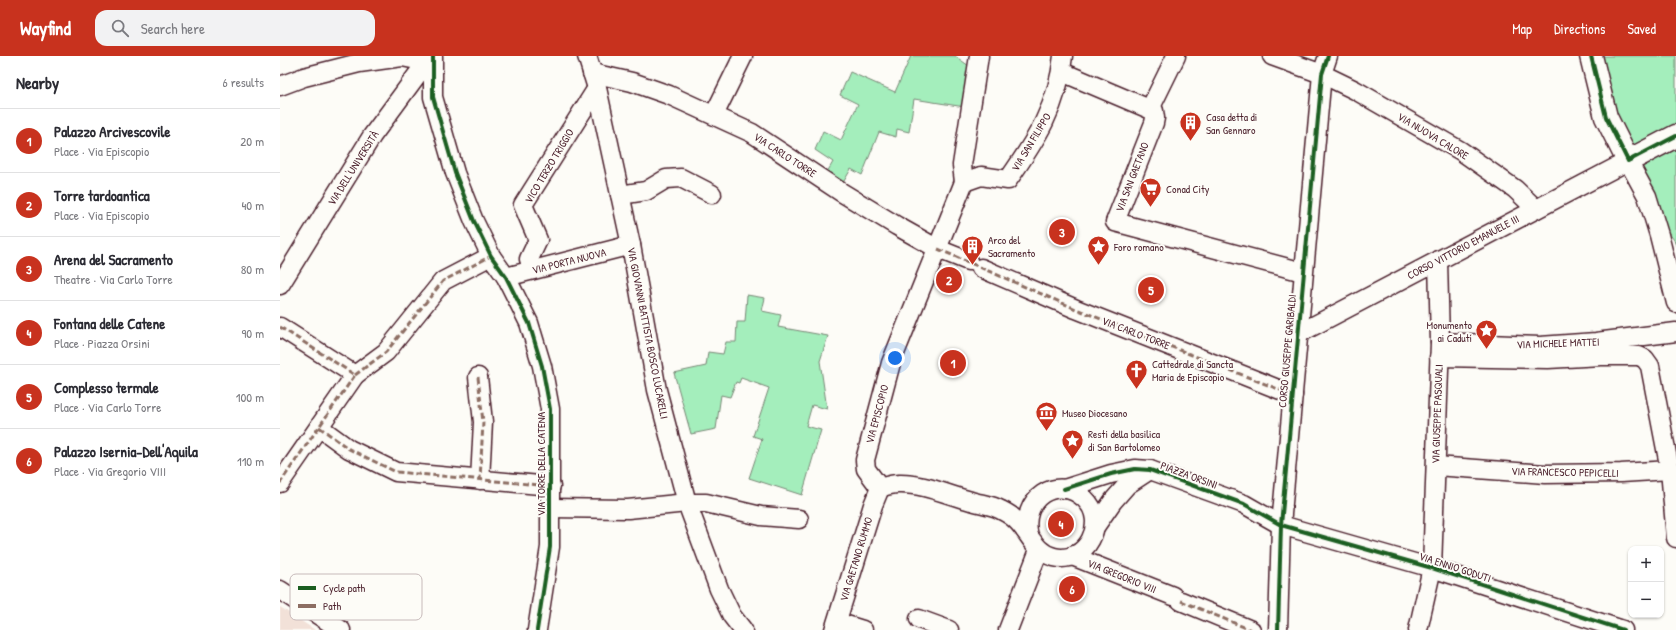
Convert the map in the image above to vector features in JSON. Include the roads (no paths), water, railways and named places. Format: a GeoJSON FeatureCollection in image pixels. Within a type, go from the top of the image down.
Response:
{"type":"FeatureCollection","features":[{"type":"Feature","properties":{"kind":"main road"},"geometry":{"type":"LineString","coordinates":[[1591,56],[1606,117],[1628,161],[1668,140]]}},
{"type":"Feature","properties":{"kind":"street"},"geometry":{"type":"LineString","coordinates":[[714,115],[743,56]]}},
{"type":"Feature","properties":{"kind":"street"},"geometry":{"type":"LineString","coordinates":[[964,182],[962,165],[979,56]]}},
{"type":"Feature","properties":{"kind":"street"},"geometry":{"type":"LineString","coordinates":[[1063,64],[1150,109],[1176,56]]}},
{"type":"Feature","properties":{"kind":"street","name":"VIA NUOVA CALORE"},"geometry":{"type":"LineString","coordinates":[[1272,56],[1322,74],[1355,90],[1461,151],[1515,189],[1536,209]]}},
{"type":"Feature","properties":{"kind":"street","name":"CORSO GIUSEPPE GARIBALDI"},"geometry":{"type":"LineString","coordinates":[[1278,630],[1281,524],[1292,395],[1322,74],[1328,56]]}},
{"type":"Feature","properties":{"kind":"street"},"geometry":{"type":"LineString","coordinates":[[280,86],[363,59],[402,57],[431,58]]}},
{"type":"Feature","properties":{"kind":"street","name":"VIA TORRE DELLA CATENA"},"geometry":{"type":"LineString","coordinates":[[431,58],[433,97],[452,165],[474,221],[491,256],[506,277],[529,323],[542,366],[550,409],[550,547],[537,630]]}},
{"type":"Feature","properties":{"kind":"street","name":"VIA DELL'UNIVERSITÀ"},"geometry":{"type":"LineString","coordinates":[[280,285],[372,136],[431,58]]}},
{"type":"Feature","properties":{"kind":"street","name":"VIA SAN FILIPPO"},"geometry":{"type":"LineString","coordinates":[[964,182],[981,176],[1008,180],[1031,146],[1050,112],[1063,64]]}},
{"type":"Feature","properties":{"kind":"street","name":"VIA CARLO TORRE"},"geometry":{"type":"LineString","coordinates":[[592,72],[669,95],[752,133],[841,192],[938,249],[1076,309],[1292,395]]}},
{"type":"Feature","properties":{"kind":"street","name":"VIA GIOVANNI BATTISTA BOSCO LUCARELLI"},"geometry":{"type":"LineString","coordinates":[[592,72],[631,245],[657,390],[687,503],[719,589],[732,616],[743,630]]}},
{"type":"Feature","properties":{"kind":"street","name":"VICO TERZO TRIGGIO"},"geometry":{"type":"LineString","coordinates":[[532,270],[529,259],[538,240],[523,205],[592,72]]}},
{"type":"Feature","properties":{"kind":"street","name":"VIA SAN GAETANO"},"geometry":{"type":"LineString","coordinates":[[1150,109],[1154,111],[1155,114],[1154,123],[1115,222],[1303,272]]}},
{"type":"Feature","properties":{"kind":"street"},"geometry":{"type":"LineString","coordinates":[[1628,161],[1647,196],[1659,235],[1676,303]]}},
{"type":"Feature","properties":{"kind":"street","name":"CORSO VITTORIO EMANUELE III"},"geometry":{"type":"LineString","coordinates":[[1298,334],[1628,161]]}},
{"type":"Feature","properties":{"kind":"street"},"geometry":{"type":"LineString","coordinates":[[620,195],[646,191],[666,179],[681,178],[712,194]]}},
{"type":"Feature","properties":{"kind":"street","name":"VIA EPISCOPIO"},"geometry":{"type":"LineString","coordinates":[[880,488],[866,469],[865,460],[891,363],[964,182]]}},
{"type":"Feature","properties":{"kind":"street","name":"VIA PORTA NUOVA"},"geometry":{"type":"LineString","coordinates":[[506,277],[631,245]]}},
{"type":"Feature","properties":{"kind":"street"},"geometry":{"type":"LineString","coordinates":[[280,483],[355,375],[386,352],[444,281],[491,256]]}},
{"type":"Feature","properties":{"kind":"street","name":"VIA GIUSEPPE PASQUALI"},"geometry":{"type":"LineString","coordinates":[[1418,630],[1432,568],[1439,349],[1438,260]]}},
{"type":"Feature","properties":{"kind":"street"},"geometry":{"type":"LineString","coordinates":[[280,327],[355,375]]}},
{"type":"Feature","properties":{"kind":"street","name":"VIA MICHELE MATTEI"},"geometry":{"type":"LineString","coordinates":[[1439,349],[1540,352],[1596,342],[1676,332]]}},
{"type":"Feature","properties":{"kind":"street"},"geometry":{"type":"LineString","coordinates":[[1540,352],[1601,356],[1639,356],[1645,359],[1650,366],[1670,470],[1676,538]]}},
{"type":"Feature","properties":{"kind":"street"},"geometry":{"type":"LineString","coordinates":[[478,377],[483,422],[480,480]]}},
{"type":"Feature","properties":{"kind":"street"},"geometry":{"type":"LineString","coordinates":[[319,427],[349,449],[396,472],[551,486]]}},
{"type":"Feature","properties":{"kind":"street","name":"VIA FRANCESCO PEPICELLI"},"geometry":{"type":"LineString","coordinates":[[1436,466],[1545,474],[1621,473],[1670,470]]}},
{"type":"Feature","properties":{"kind":"street","name":"PIAZZA ORSINI"},"geometry":{"type":"LineString","coordinates":[[1000,510],[1018,508],[1034,502],[1046,492],[1064,489],[1111,474],[1134,469],[1150,470],[1244,504],[1281,524]]}},
{"type":"Feature","properties":{"kind":"street","name":"PIAZZA ORSINI"},"geometry":{"type":"LineString","coordinates":[[1072,556],[1086,547],[1093,535],[1095,527],[1113,501],[1127,485],[1150,470]]}},
{"type":"Feature","properties":{"kind":"street","name":"PIAZZA ORSINI"},"geometry":{"type":"LineString","coordinates":[[880,488],[898,484],[919,486],[1000,510],[1016,520],[1034,543]]}},
{"type":"Feature","properties":{"kind":"street","name":"VIA GAETANO RUMMO"},"geometry":{"type":"LineString","coordinates":[[835,626],[873,505],[880,488]]}},
{"type":"Feature","properties":{"kind":"street"},"geometry":{"type":"LineString","coordinates":[[1064,489],[1072,491],[1087,500],[1092,509],[1095,527]]}},
{"type":"Feature","properties":{"kind":"street"},"geometry":{"type":"LineString","coordinates":[[1034,502],[1027,518],[1027,528],[1034,543],[1056,557],[1072,556]]}},
{"type":"Feature","properties":{"kind":"street"},"geometry":{"type":"LineString","coordinates":[[550,508],[628,509],[687,503],[706,503],[761,516],[798,519]]}},
{"type":"Feature","properties":{"kind":"street","name":"VIA ENNIO GODUTI"},"geometry":{"type":"LineString","coordinates":[[1281,524],[1432,568],[1623,630]]}},
{"type":"Feature","properties":{"kind":"street"},"geometry":{"type":"LineString","coordinates":[[1008,630],[1034,543]]}},
{"type":"Feature","properties":{"kind":"street","name":"VIA GREGORIO VIII"},"geometry":{"type":"LineString","coordinates":[[1072,556],[1177,598],[1251,630]]}},
{"type":"Feature","properties":{"kind":"street"},"geometry":{"type":"LineString","coordinates":[[280,590],[290,597]]}},
{"type":"Feature","properties":{"kind":"street"},"geometry":{"type":"LineString","coordinates":[[919,619],[948,630]]}},
{"type":"Feature","properties":{"kind":"street"},"geometry":{"type":"LineString","coordinates":[[326,620],[341,630]]}},
{"type":"Feature","properties":{"kind":"street"},"geometry":{"type":"LineString","coordinates":[[835,626],[863,630]]}},
{"type":"Feature","properties":{"kind":"place","name":"Casa detta di San Gennaro"},"geometry":{"type":"Point","coordinates":[1191,142]}},
{"type":"Feature","properties":{"kind":"place","name":"Conad City"},"geometry":{"type":"Point","coordinates":[1150,208]}},
{"type":"Feature","properties":{"kind":"place","name":"Arena del Sacramento"},"geometry":{"type":"Point","coordinates":[1062,232]}},
{"type":"Feature","properties":{"kind":"place","name":"Arco del Sacramento"},"geometry":{"type":"Point","coordinates":[973,266]}},
{"type":"Feature","properties":{"kind":"place","name":"Foro romano"},"geometry":{"type":"Point","coordinates":[1098,266]}},
{"type":"Feature","properties":{"kind":"place","name":"Torre tardoantica"},"geometry":{"type":"Point","coordinates":[949,280]}},
{"type":"Feature","properties":{"kind":"place","name":"Complesso termale"},"geometry":{"type":"Point","coordinates":[1151,290]}},
{"type":"Feature","properties":{"kind":"place","name":"Monumento ai Caduti"},"geometry":{"type":"Point","coordinates":[1487,350]}},
{"type":"Feature","properties":{"kind":"place","name":"Palazzo Arcivescovile"},"geometry":{"type":"Point","coordinates":[953,363]}},
{"type":"Feature","properties":{"kind":"place","name":"Cattedrale di Sancta Maria de Episcopio"},"geometry":{"type":"Point","coordinates":[1136,390]}},
{"type":"Feature","properties":{"kind":"place","name":"Museo Diocesano"},"geometry":{"type":"Point","coordinates":[1047,432]}},
{"type":"Feature","properties":{"kind":"place","name":"Resti della basilica di San Bartolomeo"},"geometry":{"type":"Point","coordinates":[1072,460]}},
{"type":"Feature","properties":{"kind":"place","name":"Fontana delle Catene"},"geometry":{"type":"Point","coordinates":[1061,524]}},
{"type":"Feature","properties":{"kind":"place","name":"Palazzo Isernia-Dell'Aquila"},"geometry":{"type":"Point","coordinates":[1072,589]}}]}
